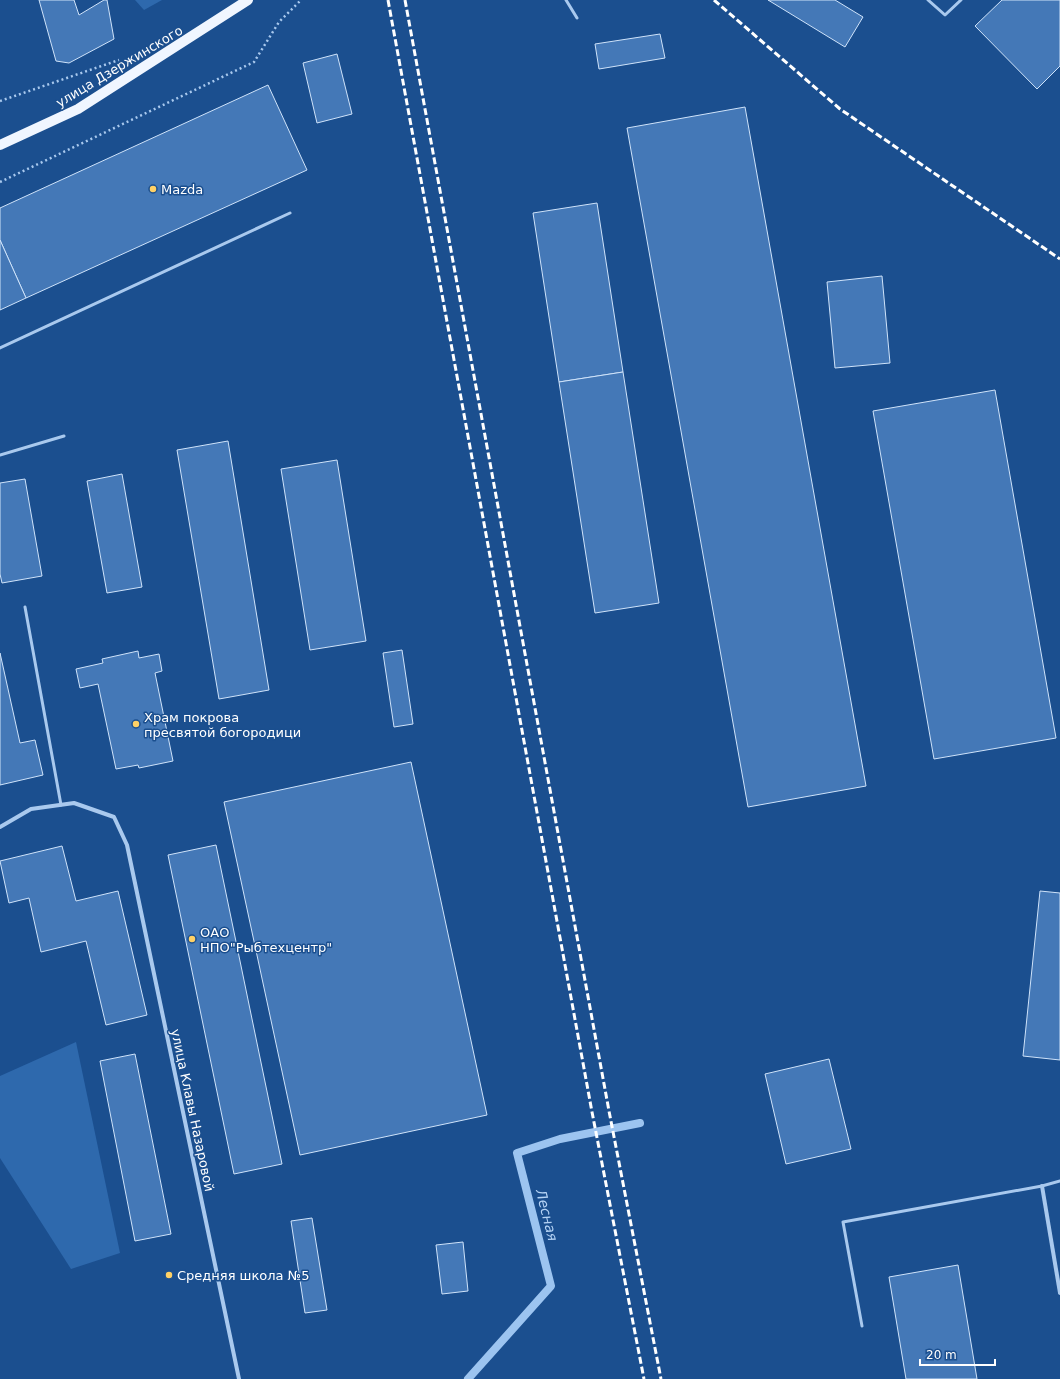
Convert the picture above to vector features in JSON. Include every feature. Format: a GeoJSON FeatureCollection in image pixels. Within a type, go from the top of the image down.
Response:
{"type":"FeatureCollection","features":[{"type":"Feature","properties":{"kind":"main road","name":"улица Дзержинского"},"geometry":{"type":"LineString","coordinates":[[0,145],[78,109],[247,0]]}},
{"type":"Feature","properties":{"kind":"street","name":"улица Клавы Назаровой"},"geometry":{"type":"LineString","coordinates":[[0,827],[31,808],[74,803],[114,817],[127,845],[238,1379]]}},
{"type":"Feature","properties":{"kind":"street"},"geometry":{"type":"LineString","coordinates":[[1042,1186],[1060,1293]]}},
{"type":"Feature","properties":{"kind":"lane"},"geometry":{"type":"LineString","coordinates":[[566,0],[577,18]]}},
{"type":"Feature","properties":{"kind":"lane"},"geometry":{"type":"LineString","coordinates":[[928,0],[945,16],[961,0]]}},
{"type":"Feature","properties":{"kind":"lane"},"geometry":{"type":"LineString","coordinates":[[0,348],[290,213]]}},
{"type":"Feature","properties":{"kind":"lane"},"geometry":{"type":"LineString","coordinates":[[0,455],[64,436]]}},
{"type":"Feature","properties":{"kind":"lane"},"geometry":{"type":"LineString","coordinates":[[25,607],[61,804]]}},
{"type":"Feature","properties":{"kind":"lane"},"geometry":{"type":"LineString","coordinates":[[862,1326],[843,1222],[1042,1186],[1060,1181]]}},
{"type":"Feature","properties":{"kind":"path"},"geometry":{"type":"LineString","coordinates":[[0,182],[254,62],[279,22],[301,0]]}},
{"type":"Feature","properties":{"kind":"path"},"geometry":{"type":"LineString","coordinates":[[0,101],[125,58]]}},
{"type":"Feature","properties":{"kind":"shaded area"},"geometry":{"type":"Polygon","coordinates":[[[135,0],[162,0],[144,10],[135,0]]]}},
{"type":"Feature","properties":{"kind":"shaded area"},"geometry":{"type":"Polygon","coordinates":[[[76,1042],[120,1253],[71,1269],[0,1158],[0,1076],[76,1042]]]}},
{"type":"Feature","properties":{"kind":"building"},"geometry":{"type":"Polygon","coordinates":[[[39,0],[74,0],[79,15],[104,0],[107,0],[114,39],[69,63],[56,61],[39,0]]]}},
{"type":"Feature","properties":{"kind":"building"},"geometry":{"type":"Polygon","coordinates":[[[768,0],[835,0],[863,17],[845,47],[768,0]]]}},
{"type":"Feature","properties":{"kind":"building"},"geometry":{"type":"Polygon","coordinates":[[[1002,0],[1060,0],[1060,66],[1037,89],[975,26],[1002,0]]]}},
{"type":"Feature","properties":{"kind":"building"},"geometry":{"type":"Polygon","coordinates":[[[660,34],[665,58],[599,69],[595,44],[660,34]]]}},
{"type":"Feature","properties":{"kind":"building"},"geometry":{"type":"Polygon","coordinates":[[[337,54],[352,114],[317,123],[303,63],[337,54]]]}},
{"type":"Feature","properties":{"kind":"building","name":"Mazda"},"geometry":{"type":"Polygon","coordinates":[[[268,85],[307,170],[26,298],[0,240],[0,208],[268,85]]]}},
{"type":"Feature","properties":{"kind":"building"},"geometry":{"type":"Polygon","coordinates":[[[745,107],[866,786],[748,807],[627,128],[745,107]]]}},
{"type":"Feature","properties":{"kind":"building"},"geometry":{"type":"Polygon","coordinates":[[[597,203],[623,372],[559,382],[533,213],[597,203]]]}},
{"type":"Feature","properties":{"kind":"building"},"geometry":{"type":"Polygon","coordinates":[[[0,240],[26,298],[0,310],[0,240]]]}},
{"type":"Feature","properties":{"kind":"building"},"geometry":{"type":"Polygon","coordinates":[[[882,276],[890,363],[835,368],[827,282],[882,276]]]}},
{"type":"Feature","properties":{"kind":"building"},"geometry":{"type":"Polygon","coordinates":[[[623,372],[659,603],[595,613],[559,382],[623,372]]]}},
{"type":"Feature","properties":{"kind":"building"},"geometry":{"type":"Polygon","coordinates":[[[995,390],[1056,738],[934,759],[873,411],[995,390]]]}},
{"type":"Feature","properties":{"kind":"building"},"geometry":{"type":"Polygon","coordinates":[[[228,441],[269,690],[219,699],[177,450],[228,441]]]}},
{"type":"Feature","properties":{"kind":"building"},"geometry":{"type":"Polygon","coordinates":[[[337,460],[366,641],[310,650],[281,469],[337,460]]]}},
{"type":"Feature","properties":{"kind":"building"},"geometry":{"type":"Polygon","coordinates":[[[122,474],[142,587],[107,593],[87,481],[122,474]]]}},
{"type":"Feature","properties":{"kind":"building"},"geometry":{"type":"Polygon","coordinates":[[[25,479],[42,576],[2,583],[0,574],[0,483],[25,479]]]}},
{"type":"Feature","properties":{"kind":"building"},"geometry":{"type":"Polygon","coordinates":[[[402,650],[413,724],[394,727],[383,653],[402,650]]]}},
{"type":"Feature","properties":{"kind":"building","name":"Храм покрова пресвятой богородици"},"geometry":{"type":"Polygon","coordinates":[[[138,651],[139,658],[159,654],[162,671],[155,673],[173,761],[139,768],[138,765],[116,769],[98,684],[80,688],[76,669],[103,663],[102,659],[138,651]]]}},
{"type":"Feature","properties":{"kind":"building"},"geometry":{"type":"Polygon","coordinates":[[[0,653],[20,743],[35,740],[43,775],[0,785],[0,653]]]}},
{"type":"Feature","properties":{"kind":"building"},"geometry":{"type":"Polygon","coordinates":[[[411,762],[487,1115],[300,1155],[224,802],[411,762]]]}},
{"type":"Feature","properties":{"kind":"building"},"geometry":{"type":"Polygon","coordinates":[[[216,845],[282,1164],[234,1174],[168,855],[216,845]]]}},
{"type":"Feature","properties":{"kind":"building"},"geometry":{"type":"Polygon","coordinates":[[[62,846],[76,901],[118,891],[147,1015],[106,1025],[86,941],[41,952],[29,898],[9,903],[0,861],[62,846]]]}},
{"type":"Feature","properties":{"kind":"building"},"geometry":{"type":"Polygon","coordinates":[[[1040,891],[1060,893],[1060,1060],[1023,1056],[1040,891]]]}},
{"type":"Feature","properties":{"kind":"building"},"geometry":{"type":"Polygon","coordinates":[[[135,1054],[171,1234],[135,1241],[100,1061],[135,1054]]]}},
{"type":"Feature","properties":{"kind":"building"},"geometry":{"type":"Polygon","coordinates":[[[829,1059],[851,1149],[786,1164],[765,1074],[829,1059]]]}},
{"type":"Feature","properties":{"kind":"building"},"geometry":{"type":"Polygon","coordinates":[[[312,1218],[327,1310],[305,1313],[291,1221],[312,1218]]]}},
{"type":"Feature","properties":{"kind":"building"},"geometry":{"type":"Polygon","coordinates":[[[463,1242],[468,1291],[442,1294],[436,1245],[463,1242]]]}},
{"type":"Feature","properties":{"kind":"building"},"geometry":{"type":"Polygon","coordinates":[[[958,1265],[977,1379],[906,1379],[889,1277],[958,1265]]]}},
{"type":"Feature","properties":{"kind":"waterway","name":"Лесная"},"geometry":{"type":"LineString","coordinates":[[468,1379],[551,1286],[517,1153],[560,1139],[640,1123]]}},
{"type":"Feature","properties":{"kind":"railway"},"geometry":{"type":"LineString","coordinates":[[388,0],[592,1112],[644,1379]]}},
{"type":"Feature","properties":{"kind":"railway"},"geometry":{"type":"LineString","coordinates":[[405,0],[609,1111],[661,1379]]}},
{"type":"Feature","properties":{"kind":"railway"},"geometry":{"type":"LineString","coordinates":[[714,0],[840,109],[1060,259]]}},
{"type":"Feature","properties":{"kind":"place","name":"Mazda"},"geometry":{"type":"Point","coordinates":[153,189]}},
{"type":"Feature","properties":{"kind":"place","name":"Храм покрова пресвятой богородици"},"geometry":{"type":"Point","coordinates":[136,724]}},
{"type":"Feature","properties":{"kind":"place","name":"ОАО НПО\"Рыбтехцентр\""},"geometry":{"type":"Point","coordinates":[192,939]}},
{"type":"Feature","properties":{"kind":"place","name":"Средняя школа №5"},"geometry":{"type":"Point","coordinates":[169,1275]}}]}
